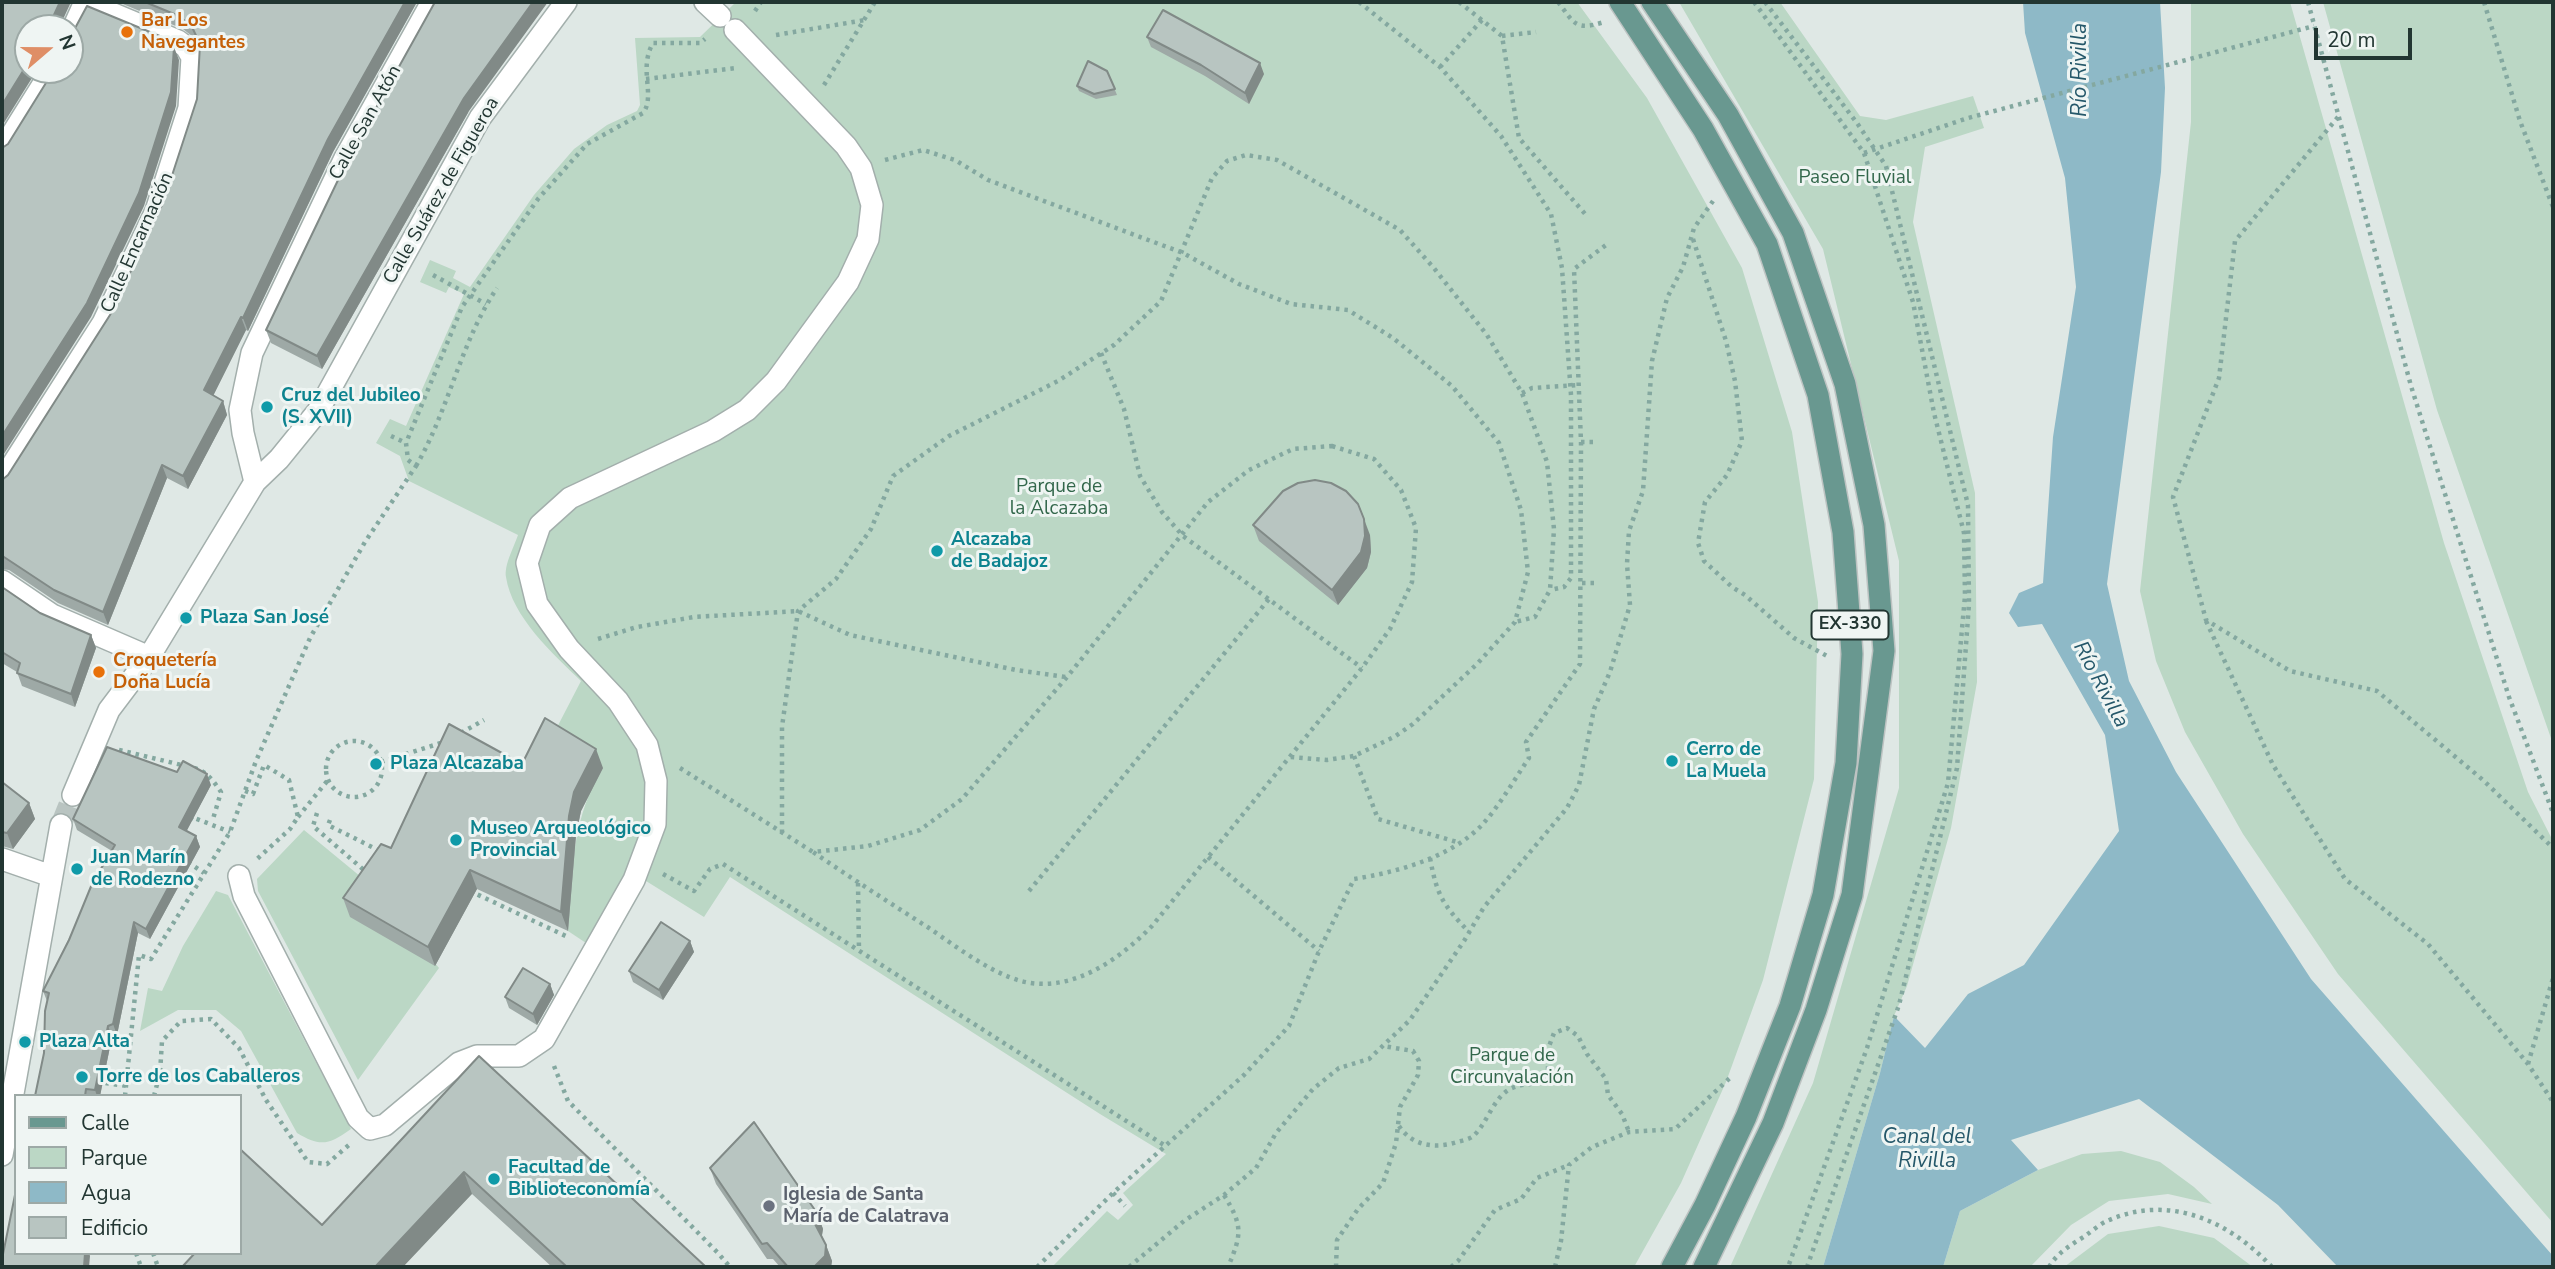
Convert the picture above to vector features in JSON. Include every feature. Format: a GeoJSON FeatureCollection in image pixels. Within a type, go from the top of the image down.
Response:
{"type":"FeatureCollection","features":[{"type":"Feature","properties":{"kind":"main road","name":"EX-330"},"geometry":{"type":"LineString","coordinates":[[1620,2],[1703,129],[1768,244],[1818,395],[1843,533],[1852,653],[1846,763],[1823,895],[1790,1006],[1746,1117],[1672,1267]]}},
{"type":"Feature","properties":{"kind":"main road","name":"EX-330"},"geometry":{"type":"LineString","coordinates":[[1652,2],[1728,115],[1793,233],[1845,384],[1874,525],[1884,651],[1852,895],[1816,1010],[1773,1123],[1704,1267]]}},
{"type":"Feature","properties":{"kind":"street","name":"Calle Encarnación"},"geometry":{"type":"LineString","coordinates":[[2,481],[103,323],[156,211],[189,108],[193,68],[192,57],[186,47],[178,41],[85,2]]}},
{"type":"Feature","properties":{"kind":"street","name":"Calle San Atón"},"geometry":{"type":"LineString","coordinates":[[255,482],[241,422],[247,366],[345,158],[432,2]]}},
{"type":"Feature","properties":{"kind":"street","name":"Calle Suárez de Figueroa"},"geometry":{"type":"LineString","coordinates":[[255,482],[279,459],[318,411],[480,118],[566,2]]}},
{"type":"Feature","properties":{"kind":"street"},"geometry":{"type":"LineString","coordinates":[[239,876],[244,896],[358,1118],[370,1129],[385,1125],[459,1063],[477,1056],[519,1056],[544,1039],[634,880],[655,824],[656,781],[647,744],[618,701],[569,649],[537,604],[527,563],[540,525],[570,498],[654,460],[747,410],[776,381],[848,282],[868,239],[872,205],[861,168],[846,146],[720,16]]}},
{"type":"Feature","properties":{"kind":"street"},"geometry":{"type":"LineString","coordinates":[[2,150],[43,84]]}},
{"type":"Feature","properties":{"kind":"street"},"geometry":{"type":"LineString","coordinates":[[73,795],[109,710],[149,657],[255,482]]}},
{"type":"Feature","properties":{"kind":"street"},"geometry":{"type":"LineString","coordinates":[[2,581],[52,615],[149,657]]}},
{"type":"Feature","properties":{"kind":"street"},"geometry":{"type":"LineString","coordinates":[[2,1154],[61,825]]}},
{"type":"Feature","properties":{"kind":"street"},"geometry":{"type":"LineString","coordinates":[[3,863],[51,876]]}},
{"type":"Feature","properties":{"kind":"path"},"geometry":{"type":"LineString","coordinates":[[753,10],[761,2]]}},
{"type":"Feature","properties":{"kind":"path"},"geometry":{"type":"LineString","coordinates":[[805,102],[821,89],[875,2]]}},
{"type":"Feature","properties":{"kind":"path"},"geometry":{"type":"LineString","coordinates":[[1359,2],[1440,67],[1501,136],[1551,214],[1562,268],[1570,386],[1571,578],[1564,587],[1550,590]]}},
{"type":"Feature","properties":{"kind":"path"},"geometry":{"type":"LineString","coordinates":[[1459,2],[1502,36],[1519,138],[1586,215]]}},
{"type":"Feature","properties":{"kind":"path"},"geometry":{"type":"LineString","coordinates":[[1558,2],[1576,25],[1586,28],[1605,22],[1599,13]]}},
{"type":"Feature","properties":{"kind":"path"},"geometry":{"type":"LineString","coordinates":[[1754,2],[1864,153],[1913,302],[1934,413],[1964,533],[1965,596],[1948,783],[1867,1048],[1788,1267]]}},
{"type":"Feature","properties":{"kind":"path"},"geometry":{"type":"LineString","coordinates":[[2308,2],[2411,386],[2509,697],[2553,813]]}},
{"type":"Feature","properties":{"kind":"path"},"geometry":{"type":"LineString","coordinates":[[2484,2],[2519,121],[2553,207]]}},
{"type":"Feature","properties":{"kind":"path"},"geometry":{"type":"LineString","coordinates":[[777,34],[865,20]]}},
{"type":"Feature","properties":{"kind":"path"},"geometry":{"type":"LineString","coordinates":[[1440,67],[1482,20]]}},
{"type":"Feature","properties":{"kind":"path"},"geometry":{"type":"LineString","coordinates":[[1864,153],[1968,118],[2314,26]]}},
{"type":"Feature","properties":{"kind":"path"},"geometry":{"type":"LineString","coordinates":[[1502,36],[1536,32]]}},
{"type":"Feature","properties":{"kind":"path"},"geometry":{"type":"LineString","coordinates":[[416,466],[408,460],[406,443],[462,307],[470,294],[538,199],[579,152],[587,144],[643,114],[649,106],[646,55],[653,43],[700,43],[709,35]]}},
{"type":"Feature","properties":{"kind":"path"},"geometry":{"type":"LineString","coordinates":[[646,79],[745,67]]}},
{"type":"Feature","properties":{"kind":"path"},"geometry":{"type":"LineString","coordinates":[[2338,117],[2235,241],[2219,377],[2173,497],[2206,620],[2273,765],[2345,879],[2428,944],[2528,1064],[2553,1102]]}},
{"type":"Feature","properties":{"kind":"path"},"geometry":{"type":"LineString","coordinates":[[861,168],[923,150],[955,160],[988,180],[1183,253],[1239,285],[1291,304],[1348,310],[1393,338],[1452,386],[1499,443],[1521,510],[1528,572],[1515,622],[1477,664],[1413,724],[1394,737],[1354,756],[1327,760],[1290,757]]}},
{"type":"Feature","properties":{"kind":"path"},"geometry":{"type":"LineString","coordinates":[[782,833],[782,727],[798,611],[836,579],[871,529],[893,476],[949,436],[1058,381],[1114,345],[1161,301],[1212,178],[1227,160],[1246,155],[1277,160],[1400,230],[1487,335],[1521,393],[1547,463],[1554,529],[1550,590],[1535,617],[1515,622]]}},
{"type":"Feature","properties":{"kind":"path"},"geometry":{"type":"LineString","coordinates":[[1129,1267],[1184,1221],[1224,1195],[1255,1168],[1276,1133],[1313,1089],[1339,1068],[1369,1059],[1410,1020],[1485,907],[1567,808],[1579,785],[1594,709],[1610,672],[1630,605],[1627,564],[1629,531],[1643,491],[1652,361],[1667,298],[1683,267],[1695,228],[1714,200],[1720,211]]}},
{"type":"Feature","properties":{"kind":"path"},"geometry":{"type":"LineString","coordinates":[[1692,237],[1726,341],[1735,381],[1742,441],[1727,475],[1705,502],[1698,542],[1704,561],[1794,638],[1826,656],[1852,653]]}},
{"type":"Feature","properties":{"kind":"path"},"geometry":{"type":"LineString","coordinates":[[1038,1267],[1164,1145],[1244,1075],[1289,1026],[1319,951],[1354,879],[1387,873],[1430,858],[1459,842],[1482,825],[1529,758],[1526,742],[1580,664],[1581,442],[1574,269],[1606,245]]}},
{"type":"Feature","properties":{"kind":"path"},"geometry":{"type":"LineString","coordinates":[[433,275],[486,304]]}},
{"type":"Feature","properties":{"kind":"path"},"geometry":{"type":"LineString","coordinates":[[125,1094],[139,955],[151,959],[230,832],[304,649],[365,542],[416,466],[453,383],[475,324],[497,288]]}},
{"type":"Feature","properties":{"kind":"path"},"geometry":{"type":"LineString","coordinates":[[1100,353],[1124,409],[1140,476],[1162,512],[1183,536],[1362,668]]}},
{"type":"Feature","properties":{"kind":"path"},"geometry":{"type":"LineString","coordinates":[[1521,393],[1532,388],[1578,385]]}},
{"type":"Feature","properties":{"kind":"path"},"geometry":{"type":"LineString","coordinates":[[391,436],[406,443]]}},
{"type":"Feature","properties":{"kind":"path"},"geometry":{"type":"LineString","coordinates":[[1581,442],[1595,442]]}},
{"type":"Feature","properties":{"kind":"path"},"geometry":{"type":"LineString","coordinates":[[652,763],[676,765],[981,962],[1021,981],[1056,983],[1092,973],[1131,948],[1152,926],[1362,668],[1390,629],[1412,582],[1416,528],[1401,490],[1374,459],[1332,446],[1293,449],[1249,470],[1208,502],[1067,677],[962,799],[920,830],[868,846],[813,852]]}},
{"type":"Feature","properties":{"kind":"path"},"geometry":{"type":"LineString","coordinates":[[1582,583],[1597,583]]}},
{"type":"Feature","properties":{"kind":"path"},"geometry":{"type":"LineString","coordinates":[[1029,891],[1269,599]]}},
{"type":"Feature","properties":{"kind":"path"},"geometry":{"type":"LineString","coordinates":[[569,649],[637,626],[694,617],[798,611],[850,635],[1016,670],[1067,677]]}},
{"type":"Feature","properties":{"kind":"path"},"geometry":{"type":"LineString","coordinates":[[2206,620],[2290,671],[2377,691],[2483,780],[2553,848]]}},
{"type":"Feature","properties":{"kind":"path"},"geometry":{"type":"LineString","coordinates":[[1826,643],[1826,669]]}},
{"type":"Feature","properties":{"kind":"path"},"geometry":{"type":"LineString","coordinates":[[461,733],[484,720]]}},
{"type":"Feature","properties":{"kind":"path"},"geometry":{"type":"LineString","coordinates":[[381,762],[449,740]]}},
{"type":"Feature","properties":{"kind":"path"},"geometry":{"type":"LineString","coordinates":[[96,741],[114,749],[200,769],[213,779],[221,792],[213,819]]}},
{"type":"Feature","properties":{"kind":"path"},"geometry":{"type":"LineString","coordinates":[[362,742],[371,747],[381,762],[379,781],[366,794],[348,797],[340,793],[328,780],[326,771],[330,754],[343,743],[362,742]]}},
{"type":"Feature","properties":{"kind":"path"},"geometry":{"type":"LineString","coordinates":[[1354,756],[1378,819],[1459,842]]}},
{"type":"Feature","properties":{"kind":"path"},"geometry":{"type":"LineString","coordinates":[[245,791],[253,794],[264,765],[289,780],[298,817]]}},
{"type":"Feature","properties":{"kind":"path"},"geometry":{"type":"LineString","coordinates":[[239,876],[290,829],[328,780]]}},
{"type":"Feature","properties":{"kind":"path"},"geometry":{"type":"LineString","coordinates":[[317,813],[313,826],[368,874]]}},
{"type":"Feature","properties":{"kind":"path"},"geometry":{"type":"LineString","coordinates":[[186,829],[192,817],[230,832]]}},
{"type":"Feature","properties":{"kind":"path"},"geometry":{"type":"LineString","coordinates":[[330,820],[328,825],[390,855]]}},
{"type":"Feature","properties":{"kind":"path"},"geometry":{"type":"LineString","coordinates":[[376,863],[378,850]]}},
{"type":"Feature","properties":{"kind":"path"},"geometry":{"type":"LineString","coordinates":[[1208,858],[1319,951]]}},
{"type":"Feature","properties":{"kind":"path"},"geometry":{"type":"LineString","coordinates":[[1430,858],[1434,881],[1444,905],[1469,932]]}},
{"type":"Feature","properties":{"kind":"path"},"geometry":{"type":"LineString","coordinates":[[183,860],[204,873]]}},
{"type":"Feature","properties":{"kind":"path"},"geometry":{"type":"LineString","coordinates":[[641,862],[694,891],[710,869],[723,864],[1164,1145]]}},
{"type":"Feature","properties":{"kind":"path"},"geometry":{"type":"LineString","coordinates":[[858,882],[859,951]]}},
{"type":"Feature","properties":{"kind":"path"},"geometry":{"type":"LineString","coordinates":[[461,888],[557,931],[594,951]]}},
{"type":"Feature","properties":{"kind":"path"},"geometry":{"type":"LineString","coordinates":[[2528,1064],[2553,978]]}},
{"type":"Feature","properties":{"kind":"path"},"geometry":{"type":"LineString","coordinates":[[155,1094],[160,1073],[162,1041],[181,1021],[211,1019],[239,1048],[267,1100],[308,1162],[327,1164],[370,1129]]}},
{"type":"Feature","properties":{"kind":"path"},"geometry":{"type":"LineString","coordinates":[[1399,1126],[1406,1136],[1420,1144],[1441,1147],[1472,1137],[1509,1090],[1535,1084],[1548,1071],[1548,1049],[1554,1033],[1567,1028],[1578,1036],[1587,1054],[1606,1079],[1608,1095],[1622,1114],[1629,1132]]}},
{"type":"Feature","properties":{"kind":"path"},"geometry":{"type":"LineString","coordinates":[[544,1039],[568,1101],[730,1267]]}},
{"type":"Feature","properties":{"kind":"path"},"geometry":{"type":"LineString","coordinates":[[1336,1267],[1336,1240],[1358,1209],[1383,1184],[1399,1126],[1400,1107],[1418,1075],[1419,1061],[1413,1051],[1383,1046]]}},
{"type":"Feature","properties":{"kind":"path"},"geometry":{"type":"LineString","coordinates":[[1451,1267],[1495,1210],[1521,1199],[1537,1178],[1569,1166],[1592,1147],[1629,1132],[1675,1129],[1742,1065],[1763,1074]]}},
{"type":"Feature","properties":{"kind":"path"},"geometry":{"type":"LineString","coordinates":[[91,1081],[127,1086]]}},
{"type":"Feature","properties":{"kind":"path"},"geometry":{"type":"LineString","coordinates":[[1555,1267],[1561,1241],[1569,1166]]}},
{"type":"Feature","properties":{"kind":"path"},"geometry":{"type":"LineString","coordinates":[[1112,1194],[1125,1206]]}},
{"type":"Feature","properties":{"kind":"path"},"geometry":{"type":"LineString","coordinates":[[1224,1195],[1239,1219],[1236,1247],[1228,1267]]}},
{"type":"Feature","properties":{"kind":"path"},"geometry":{"type":"LineString","coordinates":[[2049,1267],[2054,1257],[2107,1221],[2157,1208],[2206,1218],[2253,1248],[2272,1267]]}},
{"type":"Feature","properties":{"kind":"green space","name":"Parque de la Alcazaba"},"geometry":{"type":"Polygon","coordinates":[[[736,2],[1577,2],[1647,98],[1742,268],[1792,432],[1818,602],[1814,779],[1763,980],[1726,1082],[1681,1183],[1634,1267],[1052,1267],[1107,1211],[1118,1220],[1133,1205],[1123,1193],[1166,1154],[730,877],[704,917],[646,881],[604,955],[568,931],[576,839],[593,785],[552,737],[581,681],[535,634],[516,606],[506,577],[506,567],[518,535],[409,481],[400,456],[376,443],[390,419],[406,426],[464,294],[449,287],[446,293],[420,282],[430,260],[456,271],[453,278],[470,287],[534,195],[574,149],[607,125],[637,111],[640,105],[635,38],[700,37],[736,2]]]}},
{"type":"Feature","properties":{"kind":"green space","name":"Paseo Fluvial"},"geometry":{"type":"Polygon","coordinates":[[[1679,2],[1780,2],[1860,116],[1886,120],[1973,96],[1984,128],[1925,147],[1913,222],[1975,493],[1977,682],[1951,828],[1823,1267],[1730,1267],[1813,1083],[1899,788],[1899,561],[1823,249],[1679,2]]]}},
{"type":"Feature","properties":{"kind":"green space"},"geometry":{"type":"Polygon","coordinates":[[[2191,2],[2290,2],[2444,543],[2528,792],[2553,841],[2553,1223],[2338,974],[2243,834],[2185,732],[2156,661],[2140,591],[2191,122],[2191,2]]]}},
{"type":"Feature","properties":{"kind":"green space"},"geometry":{"type":"Polygon","coordinates":[[[2323,2],[2553,2],[2553,744],[2437,410],[2323,2]]]}},
{"type":"Feature","properties":{"kind":"green space"},"geometry":{"type":"Polygon","coordinates":[[[304,830],[372,886],[439,968],[358,1080],[258,891],[257,879],[304,830]]]}},
{"type":"Feature","properties":{"kind":"green space"},"geometry":{"type":"Polygon","coordinates":[[[216,891],[228,895],[351,1129],[337,1138],[318,1142],[297,1133],[241,1031],[216,1010],[178,1010],[140,1031],[148,988],[162,991],[183,946],[216,891]]]}},
{"type":"Feature","properties":{"kind":"green space"},"geometry":{"type":"Polygon","coordinates":[[[2121,1151],[2160,1162],[2212,1204],[2168,1194],[2109,1201],[2071,1225],[2030,1267],[1943,1267],[1960,1211],[2038,1170],[2082,1154],[2121,1151]]]}},
{"type":"Feature","properties":{"kind":"green space"},"geometry":{"type":"Polygon","coordinates":[[[2159,1226],[2214,1238],[2253,1267],[2064,1267],[2108,1234],[2159,1226]]]}},
{"type":"Feature","properties":{"kind":"water"},"geometry":{"type":"Polygon","coordinates":[[[2023,2],[2160,2],[2165,88],[2161,172],[2107,584],[2129,681],[2176,772],[2311,979],[2553,1256],[2553,1267],[2338,1267],[2278,1205],[2139,1099],[2011,1140],[2038,1170],[1960,1211],[1943,1267],[1823,1267],[1894,1016],[1925,1048],[1968,994],[2024,965],[2119,831],[2105,735],[2042,624],[2018,627],[2009,613],[2019,593],[2043,583],[2053,437],[2076,287],[2065,178],[2025,33],[2023,2]]]}},
{"type":"Feature","properties":{"kind":"building"},"geometry":{"type":"Polygon","coordinates":[[[2,2],[60,2],[54,14],[14,14],[15,84],[2,105],[2,2]]]}},
{"type":"Feature","properties":{"kind":"building"},"geometry":{"type":"Polygon","coordinates":[[[145,2],[405,2],[328,139],[243,318],[241,317],[204,390],[223,401],[183,476],[162,465],[103,612],[54,590],[2,556],[2,480],[8,475],[110,315],[163,203],[197,99],[200,44],[192,27],[179,16],[145,2]]]}},
{"type":"Feature","properties":{"kind":"building"},"geometry":{"type":"Polygon","coordinates":[[[435,2],[533,2],[464,98],[317,356],[266,330],[352,151],[435,2]]]}},
{"type":"Feature","properties":{"kind":"building"},"geometry":{"type":"Polygon","coordinates":[[[87,6],[167,39],[174,47],[171,92],[139,193],[87,303],[2,436],[2,148],[8,144],[45,84],[84,84],[83,14],[87,6]]]}},
{"type":"Feature","properties":{"kind":"building"},"geometry":{"type":"Polygon","coordinates":[[[1163,10],[1260,63],[1245,93],[1201,65],[1147,37],[1163,10]]]}},
{"type":"Feature","properties":{"kind":"building"},"geometry":{"type":"Polygon","coordinates":[[[1088,61],[1107,71],[1115,89],[1094,94],[1077,86],[1088,61]]]}},
{"type":"Feature","properties":{"kind":"building"},"geometry":{"type":"Polygon","coordinates":[[[1315,480],[1331,483],[1346,491],[1358,504],[1364,519],[1365,536],[1361,552],[1332,590],[1253,525],[1283,491],[1298,483],[1315,480]]]}},
{"type":"Feature","properties":{"kind":"building"},"geometry":{"type":"Polygon","coordinates":[[[2,587],[40,613],[91,635],[71,694],[17,673],[20,663],[2,652],[2,587]]]}},
{"type":"Feature","properties":{"kind":"building"},"geometry":{"type":"Polygon","coordinates":[[[545,718],[596,749],[574,792],[569,816],[561,912],[470,870],[428,947],[343,898],[381,844],[391,848],[449,724],[522,764],[545,718]]]}},
{"type":"Feature","properties":{"kind":"building"},"geometry":{"type":"Polygon","coordinates":[[[107,747],[177,772],[183,761],[207,774],[179,827],[196,836],[146,929],[134,922],[113,1024],[108,1026],[95,1090],[86,1089],[85,1094],[35,1094],[44,1053],[45,1011],[49,993],[43,991],[69,940],[92,884],[115,845],[73,819],[107,747]]]}},
{"type":"Feature","properties":{"kind":"building"},"geometry":{"type":"Polygon","coordinates":[[[2,782],[29,803],[7,833],[2,832],[2,782]]]}},
{"type":"Feature","properties":{"kind":"building"},"geometry":{"type":"Polygon","coordinates":[[[661,922],[690,941],[659,990],[629,971],[661,922]]]}},
{"type":"Feature","properties":{"kind":"building"},"geometry":{"type":"Polygon","coordinates":[[[523,968],[550,984],[533,1014],[505,997],[523,968]]]}},
{"type":"Feature","properties":{"kind":"building","name":"Facultad de Biblioteconomía"},"geometry":{"type":"Polygon","coordinates":[[[479,1056],[706,1267],[567,1267],[464,1172],[375,1267],[182,1267],[193,1255],[242,1255],[242,1151],[322,1225],[479,1056]]]}},
{"type":"Feature","properties":{"kind":"building","name":"Iglesia de Santa María de Calatrava"},"geometry":{"type":"Polygon","coordinates":[[[754,1122],[817,1213],[815,1224],[826,1245],[825,1256],[814,1267],[788,1267],[767,1243],[762,1244],[710,1168],[754,1122]]]}},
{"type":"Feature","properties":{"kind":"building"},"geometry":{"type":"Polygon","coordinates":[[[14,1200],[14,1255],[85,1255],[84,1267],[2,1267],[14,1200]]]}},
{"type":"Feature","properties":{"kind":"tunnel"},"geometry":{"type":"LineString","coordinates":[[61,825],[73,795]]}},
{"type":"Feature","properties":{"kind":"place","name":"Bar Los Navegantes"},"geometry":{"type":"Point","coordinates":[127,32]}},
{"type":"Feature","properties":{"kind":"place","name":"Cruz del Jubileo (S. XVII)"},"geometry":{"type":"Point","coordinates":[267,407]}},
{"type":"Feature","properties":{"kind":"place","name":"Alcazaba de Badajoz"},"geometry":{"type":"Point","coordinates":[937,551]}},
{"type":"Feature","properties":{"kind":"place","name":"Plaza San José"},"geometry":{"type":"Point","coordinates":[186,618]}},
{"type":"Feature","properties":{"kind":"place","name":"Croquetería Doña Lucía"},"geometry":{"type":"Point","coordinates":[99,672]}},
{"type":"Feature","properties":{"kind":"place","name":"Cerro de La Muela"},"geometry":{"type":"Point","coordinates":[1672,761]}},
{"type":"Feature","properties":{"kind":"place","name":"Plaza Alcazaba"},"geometry":{"type":"Point","coordinates":[376,764]}},
{"type":"Feature","properties":{"kind":"place","name":"Museo Arqueológico Provincial"},"geometry":{"type":"Point","coordinates":[456,840]}},
{"type":"Feature","properties":{"kind":"place","name":"Juan Marín de Rodezno"},"geometry":{"type":"Point","coordinates":[77,869]}},
{"type":"Feature","properties":{"kind":"place","name":"Plaza Alta"},"geometry":{"type":"Point","coordinates":[25,1042]}},
{"type":"Feature","properties":{"kind":"place","name":"Torre de los Caballeros"},"geometry":{"type":"Point","coordinates":[82,1077]}},
{"type":"Feature","properties":{"kind":"place","name":"Facultad de Biblioteconomía"},"geometry":{"type":"Point","coordinates":[494,1179]}},
{"type":"Feature","properties":{"kind":"place","name":"Iglesia de Santa María de Calatrava"},"geometry":{"type":"Point","coordinates":[769,1206]}},
{"type":"Feature","properties":{"kind":"water label","name":"Río Rivilla"},"geometry":{"type":"Point","coordinates":[2081,70]}},
{"type":"Feature","properties":{"kind":"water label","name":"Río Rivilla"},"geometry":{"type":"Point","coordinates":[2100,685]}},
{"type":"Feature","properties":{"kind":"water label","name":"Canal del Rivilla"},"geometry":{"type":"Point","coordinates":[1927,1150]}},
{"type":"Feature","properties":{"kind":"park label","name":"Parque de Circunvalación"},"geometry":{"type":"Point","coordinates":[1512,1067]}}]}
